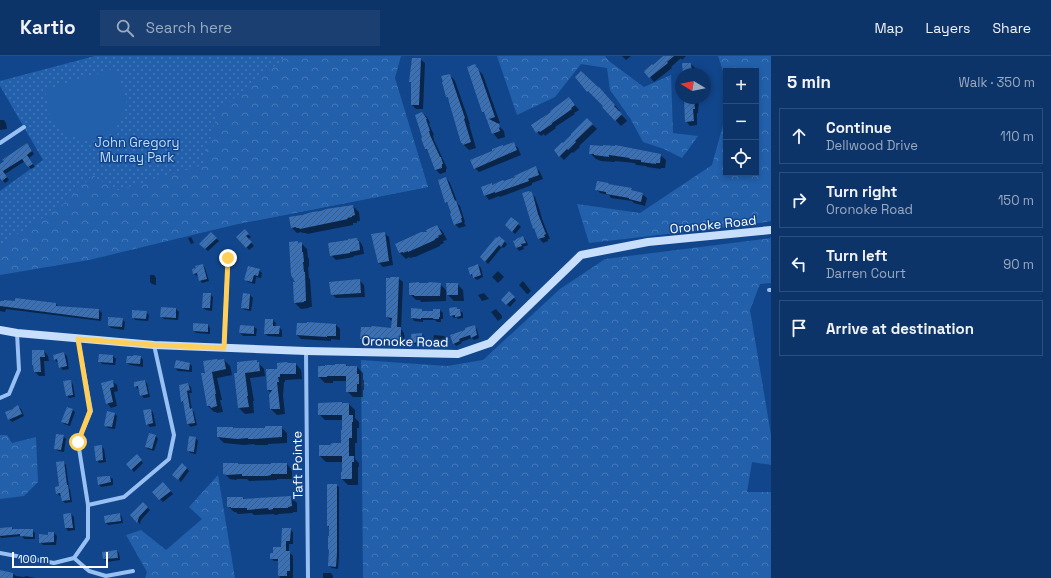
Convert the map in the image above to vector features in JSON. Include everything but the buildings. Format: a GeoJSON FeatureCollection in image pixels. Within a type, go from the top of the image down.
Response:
{"type":"FeatureCollection","features":[{"type":"Feature","properties":{"kind":"street"},"geometry":{"type":"LineString","coordinates":[[0,143],[24,127]]}},
{"type":"Feature","properties":{"kind":"street","name":"Oronoke Road"},"geometry":{"type":"LineString","coordinates":[[0,330],[78,339],[154,345],[306,351],[458,354],[490,343],[581,255],[648,242],[771,230]]}},
{"type":"Feature","properties":{"kind":"street"},"geometry":{"type":"LineString","coordinates":[[224,348],[228,258]]}},
{"type":"Feature","properties":{"kind":"street"},"geometry":{"type":"LineString","coordinates":[[0,398],[9,394],[19,370],[17,333]]}},
{"type":"Feature","properties":{"kind":"street"},"geometry":{"type":"LineString","coordinates":[[0,554],[54,563],[74,558],[88,538],[88,505],[78,442],[90,411],[78,339]]}},
{"type":"Feature","properties":{"kind":"street"},"geometry":{"type":"LineString","coordinates":[[88,505],[124,497],[168,459],[174,435],[154,345]]}},
{"type":"Feature","properties":{"kind":"street","name":"Taft Pointe"},"geometry":{"type":"LineString","coordinates":[[306,351],[308,578]]}},
{"type":"Feature","properties":{"kind":"street"},"geometry":{"type":"LineString","coordinates":[[74,558],[88,571],[106,576],[133,571]]}},
{"type":"Feature","properties":{"kind":"green space","name":"John Gregory Murray Park"},"geometry":{"type":"Polygon","coordinates":[[[95,56],[376,56],[428,187],[0,270],[0,191],[43,160],[0,86],[0,81],[95,56]]]}},
{"type":"Feature","properties":{"kind":"green space"},"geometry":{"type":"Polygon","coordinates":[[[287,56],[401,56],[395,78],[428,187],[238,224],[89,260],[0,275],[0,249],[16,235],[61,206],[93,175],[115,191],[203,165],[218,111],[287,56]]]}},
{"type":"Feature","properties":{"kind":"green space"},"geometry":{"type":"Polygon","coordinates":[[[497,56],[605,56],[609,61],[644,87],[671,75],[673,133],[698,136],[682,158],[664,149],[643,142],[630,118],[610,90],[607,68],[581,64],[555,97],[517,115],[497,56]]]}},
{"type":"Feature","properties":{"kind":"green space"},"geometry":{"type":"Polygon","coordinates":[[[718,56],[771,56],[771,221],[589,243],[577,204],[640,213],[712,165],[723,125],[723,176],[759,176],[759,68],[723,68],[723,71],[718,56]]]}},
{"type":"Feature","properties":{"kind":"green space"},"geometry":{"type":"Polygon","coordinates":[[[116,68],[127,104],[114,133],[85,141],[67,134],[51,122],[45,90],[116,68]]]}},
{"type":"Feature","properties":{"kind":"green space"},"geometry":{"type":"Polygon","coordinates":[[[771,238],[771,283],[760,284],[750,310],[771,435],[771,465],[752,462],[747,492],[771,492],[771,578],[363,578],[361,360],[447,366],[483,360],[560,289],[605,259],[771,238]]]}},
{"type":"Feature","properties":{"kind":"green space"},"geometry":{"type":"Polygon","coordinates":[[[0,435],[7,435],[12,443],[36,437],[38,482],[24,496],[0,499],[0,435]]]}},
{"type":"Feature","properties":{"kind":"green space"},"geometry":{"type":"Polygon","coordinates":[[[218,475],[235,578],[145,578],[147,572],[126,535],[141,530],[166,550],[202,519],[189,507],[218,475]]]}},
{"type":"Feature","properties":{"kind":"route"},"geometry":{"type":"LineString","coordinates":[[78,442],[90,411],[78,339],[154,345],[224,348],[228,258]]}}]}
